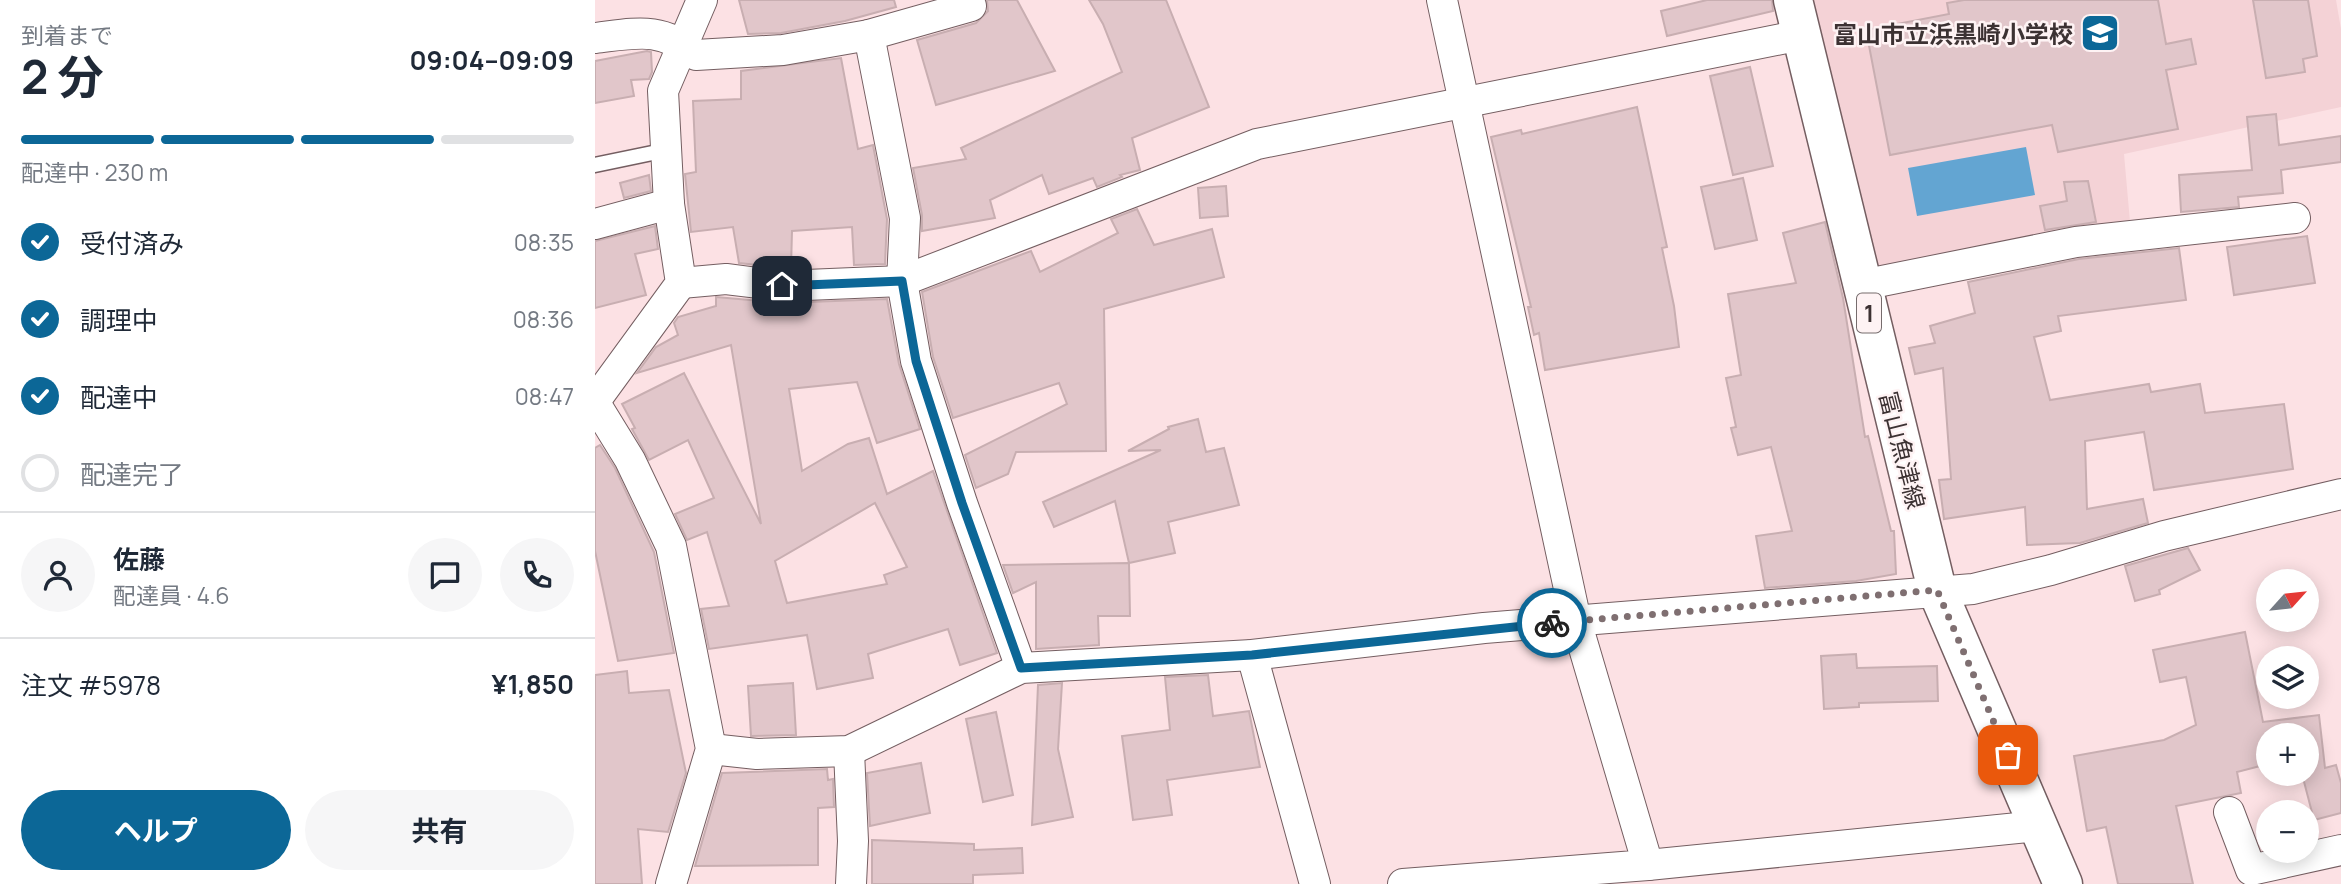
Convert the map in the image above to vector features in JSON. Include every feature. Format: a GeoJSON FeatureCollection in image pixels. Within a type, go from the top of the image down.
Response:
{"type":"FeatureCollection","features":[{"type":"Feature","properties":{"kind":"main road","name":"富山魚津線"},"geometry":{"type":"LineString","coordinates":[[1797,18],[1937,590],[2063,884]]}},
{"type":"Feature","properties":{"kind":"street"},"geometry":{"type":"LineString","coordinates":[[671,884],[711,748],[671,547],[630,460],[595,402],[681,283],[670,204],[663,91],[681,43],[702,0]]}},
{"type":"Feature","properties":{"kind":"street"},"geometry":{"type":"LineString","coordinates":[[1442,0],[1576,621],[1649,865]]}},
{"type":"Feature","properties":{"kind":"street"},"geometry":{"type":"LineString","coordinates":[[595,38],[649,31],[681,43],[696,55],[783,50],[869,35],[971,6]]}},
{"type":"Feature","properties":{"kind":"street"},"geometry":{"type":"LineString","coordinates":[[681,283],[726,279],[782,286],[902,281],[1257,144],[1463,105],[1797,18]]}},
{"type":"Feature","properties":{"kind":"street"},"geometry":{"type":"LineString","coordinates":[[869,35],[905,218],[902,281],[916,361],[962,503],[1021,668]]}},
{"type":"Feature","properties":{"kind":"street"},"geometry":{"type":"LineString","coordinates":[[595,224],[670,204]]}},
{"type":"Feature","properties":{"kind":"street"},"geometry":{"type":"LineString","coordinates":[[1863,285],[2076,242],[2295,218]]}},
{"type":"Feature","properties":{"kind":"street"},"geometry":{"type":"LineString","coordinates":[[711,748],[757,754],[849,751],[1021,668],[1252,655],[1484,628],[1973,589],[2051,570],[2164,536],[2341,494]]}},
{"type":"Feature","properties":{"kind":"street"},"geometry":{"type":"LineString","coordinates":[[1252,655],[1315,884]]}},
{"type":"Feature","properties":{"kind":"street"},"geometry":{"type":"LineString","coordinates":[[849,751],[853,841],[851,884]]}},
{"type":"Feature","properties":{"kind":"street"},"geometry":{"type":"LineString","coordinates":[[2229,812],[2247,877],[2341,850]]}},
{"type":"Feature","properties":{"kind":"street"},"geometry":{"type":"LineString","coordinates":[[1403,884],[1649,865],[2038,826]]}},
{"type":"Feature","properties":{"kind":"lane"},"geometry":{"type":"LineString","coordinates":[[595,165],[667,150]]}},
{"type":"Feature","properties":{"kind":"shaded area"},"geometry":{"type":"Polygon","coordinates":[[[1810,0],[2336,0],[2341,29],[2341,107],[2124,154],[2130,222],[1877,268],[1810,0]]]}},
{"type":"Feature","properties":{"kind":"water"},"geometry":{"type":"Polygon","coordinates":[[[2026,147],[2035,195],[1917,216],[1908,168],[2026,147]]]}},
{"type":"Feature","properties":{"kind":"building"},"geometry":{"type":"Polygon","coordinates":[[[739,0],[894,0],[896,7],[845,21],[781,33],[748,34],[739,0]]]}},
{"type":"Feature","properties":{"kind":"building"},"geometry":{"type":"Polygon","coordinates":[[[987,0],[1017,0],[1055,71],[936,105],[917,40],[976,23],[988,11],[987,0]]]}},
{"type":"Feature","properties":{"kind":"building"},"geometry":{"type":"Polygon","coordinates":[[[1089,0],[1166,0],[1209,107],[1132,138],[1140,170],[1120,175],[1122,177],[1097,187],[1093,178],[1049,194],[1042,175],[990,200],[995,218],[922,231],[922,215],[913,168],[966,159],[961,148],[1122,72],[1103,24],[1089,0]]]}},
{"type":"Feature","properties":{"kind":"building"},"geometry":{"type":"Polygon","coordinates":[[[1707,0],[1772,0],[1773,11],[1667,36],[1661,11],[1707,0]]]}},
{"type":"Feature","properties":{"kind":"building"},"geometry":{"type":"Polygon","coordinates":[[[1964,0],[2158,0],[2166,44],[2191,39],[2196,64],[2166,70],[2178,129],[2058,152],[2052,125],[1890,155],[1866,30],[1949,14],[1947,3],[1964,0]]]}},
{"type":"Feature","properties":{"kind":"building"},"geometry":{"type":"Polygon","coordinates":[[[2253,0],[2308,0],[2317,56],[2303,59],[2305,72],[2266,78],[2253,0]]]}},
{"type":"Feature","properties":{"kind":"building"},"geometry":{"type":"Polygon","coordinates":[[[651,52],[652,72],[649,79],[631,80],[634,96],[595,103],[595,61],[651,52]]]}},
{"type":"Feature","properties":{"kind":"building"},"geometry":{"type":"Polygon","coordinates":[[[841,58],[858,149],[873,145],[887,219],[885,264],[854,265],[852,227],[792,231],[791,268],[739,263],[733,227],[691,232],[685,174],[696,172],[693,101],[741,99],[741,71],[841,58]]]}},
{"type":"Feature","properties":{"kind":"building"},"geometry":{"type":"Polygon","coordinates":[[[1750,67],[1773,166],[1733,175],[1710,76],[1750,67]]]}},
{"type":"Feature","properties":{"kind":"building"},"geometry":{"type":"Polygon","coordinates":[[[1637,107],[1667,247],[1662,248],[1679,347],[1545,370],[1539,333],[1534,335],[1528,307],[1531,307],[1491,137],[1521,130],[1522,134],[1637,107]]]}},
{"type":"Feature","properties":{"kind":"building"},"geometry":{"type":"Polygon","coordinates":[[[2276,114],[2279,145],[2341,136],[2341,162],[2281,170],[2283,193],[2238,197],[2239,207],[2181,212],[2179,175],[2252,170],[2247,117],[2276,114]]]}},
{"type":"Feature","properties":{"kind":"building"},"geometry":{"type":"Polygon","coordinates":[[[649,175],[651,191],[624,198],[620,183],[649,175]]]}},
{"type":"Feature","properties":{"kind":"building"},"geometry":{"type":"Polygon","coordinates":[[[1743,178],[1757,240],[1715,249],[1701,187],[1743,178]]]}},
{"type":"Feature","properties":{"kind":"building"},"geometry":{"type":"Polygon","coordinates":[[[2088,181],[2096,222],[2045,230],[2040,206],[2067,201],[2064,182],[2088,181]]]}},
{"type":"Feature","properties":{"kind":"building"},"geometry":{"type":"Polygon","coordinates":[[[1226,186],[1228,216],[1200,218],[1198,188],[1226,186]]]}},
{"type":"Feature","properties":{"kind":"building"},"geometry":{"type":"Polygon","coordinates":[[[1137,209],[1154,245],[1212,229],[1224,277],[1104,309],[1106,451],[1016,452],[1008,474],[976,488],[965,455],[1067,404],[1059,383],[953,418],[933,357],[922,292],[1031,251],[1040,272],[1118,233],[1111,219],[1137,209]]]}},
{"type":"Feature","properties":{"kind":"building"},"geometry":{"type":"Polygon","coordinates":[[[1825,222],[1843,298],[1865,437],[1868,436],[1891,531],[1894,531],[1896,574],[1856,581],[1765,588],[1756,536],[1792,531],[1771,447],[1738,455],[1731,428],[1736,427],[1726,378],[1741,375],[1728,294],[1796,283],[1783,233],[1825,222]]]}},
{"type":"Feature","properties":{"kind":"building"},"geometry":{"type":"Polygon","coordinates":[[[655,226],[658,249],[635,254],[646,295],[595,308],[595,241],[655,226]]]}},
{"type":"Feature","properties":{"kind":"building"},"geometry":{"type":"Polygon","coordinates":[[[2307,236],[2315,283],[2234,295],[2227,247],[2307,236]]]}},
{"type":"Feature","properties":{"kind":"building"},"geometry":{"type":"Polygon","coordinates":[[[2179,248],[2186,300],[2058,316],[2061,331],[2034,337],[2050,400],[2149,384],[2151,392],[2200,384],[2205,413],[2284,404],[2293,469],[2154,490],[2144,432],[2085,441],[2087,509],[2143,499],[2148,523],[2080,543],[2027,545],[2025,507],[1944,519],[1939,480],[1951,479],[1943,368],[1915,374],[1909,348],[1935,343],[1930,326],[1975,313],[1968,282],[2079,259],[2179,248]]]}},
{"type":"Feature","properties":{"kind":"building"},"geometry":{"type":"Polygon","coordinates":[[[716,297],[783,303],[887,299],[899,364],[920,429],[877,443],[857,382],[789,389],[802,471],[848,444],[869,438],[887,494],[933,471],[997,653],[960,665],[948,629],[868,654],[873,678],[817,689],[807,635],[709,649],[701,609],[729,606],[707,532],[687,540],[675,514],[714,498],[688,440],[649,460],[622,404],[684,373],[761,524],[731,345],[637,373],[656,347],[678,335],[674,323],[678,317],[716,306],[716,297]],[[875,503],[775,561],[787,603],[887,584],[884,575],[907,567],[875,503]]]}},
{"type":"Feature","properties":{"kind":"building"},"geometry":{"type":"Polygon","coordinates":[[[1198,419],[1206,452],[1224,448],[1239,505],[1168,522],[1175,553],[1129,563],[1115,501],[1054,527],[1043,502],[1161,450],[1128,451],[1169,429],[1168,427],[1198,419]]]}},
{"type":"Feature","properties":{"kind":"building"},"geometry":{"type":"Polygon","coordinates":[[[600,445],[615,468],[654,552],[674,653],[618,661],[595,551],[595,448],[600,445]]]}},
{"type":"Feature","properties":{"kind":"building"},"geometry":{"type":"Polygon","coordinates":[[[2188,548],[2200,570],[2159,590],[2160,594],[2135,601],[2125,566],[2188,548]]]}},
{"type":"Feature","properties":{"kind":"building"},"geometry":{"type":"Polygon","coordinates":[[[1129,563],[1130,616],[1098,616],[1099,645],[1036,649],[1036,582],[1013,593],[1003,565],[1129,563]]]}},
{"type":"Feature","properties":{"kind":"building"},"geometry":{"type":"Polygon","coordinates":[[[2245,632],[2256,687],[2256,709],[2260,709],[2263,722],[2319,715],[2325,768],[2336,765],[2341,783],[2341,813],[2319,819],[2319,800],[2309,800],[2305,786],[2319,786],[2319,723],[2256,723],[2256,767],[2237,772],[2241,793],[2176,806],[2193,884],[2118,884],[2106,827],[2087,831],[2074,756],[2164,740],[2196,725],[2186,677],[2160,682],[2153,650],[2245,632]]]}},
{"type":"Feature","properties":{"kind":"building"},"geometry":{"type":"Polygon","coordinates":[[[1856,654],[1857,668],[1937,666],[1938,701],[1859,703],[1859,707],[1824,709],[1821,656],[1856,654]]]}},
{"type":"Feature","properties":{"kind":"building"},"geometry":{"type":"Polygon","coordinates":[[[627,671],[629,693],[669,690],[686,773],[668,832],[638,829],[642,884],[595,884],[595,675],[627,671]]]}},
{"type":"Feature","properties":{"kind":"building"},"geometry":{"type":"Polygon","coordinates":[[[1208,675],[1213,716],[1249,711],[1260,767],[1167,780],[1172,815],[1133,820],[1122,736],[1170,730],[1165,677],[1208,675]]]}},
{"type":"Feature","properties":{"kind":"building"},"geometry":{"type":"Polygon","coordinates":[[[793,683],[796,735],[751,736],[748,686],[793,683]]]}},
{"type":"Feature","properties":{"kind":"building"},"geometry":{"type":"Polygon","coordinates":[[[1062,683],[1058,749],[1073,817],[1032,825],[1038,685],[1062,683]]]}},
{"type":"Feature","properties":{"kind":"building"},"geometry":{"type":"Polygon","coordinates":[[[996,712],[1013,795],[983,802],[966,719],[996,712]]]}},
{"type":"Feature","properties":{"kind":"building"},"geometry":{"type":"Polygon","coordinates":[[[921,763],[930,813],[870,826],[867,773],[921,763]]]}},
{"type":"Feature","properties":{"kind":"building"},"geometry":{"type":"Polygon","coordinates":[[[827,769],[828,780],[833,779],[834,807],[818,808],[818,865],[695,866],[722,773],[827,769]]]}},
{"type":"Feature","properties":{"kind":"building"},"geometry":{"type":"Polygon","coordinates":[[[872,840],[974,844],[974,850],[1022,848],[1023,873],[973,875],[973,884],[872,884],[872,840]]]}},
{"type":"Feature","properties":{"kind":"way so far"},"geometry":{"type":"LineString","coordinates":[[1552,623],[1937,590],[2008,755]]}},
{"type":"Feature","properties":{"kind":"place","name":"富山市立浜黒崎小学校"},"geometry":{"type":"Point","coordinates":[2100,33]}},
{"type":"Feature","properties":{"kind":"route"},"geometry":{"type":"LineString","coordinates":[[782,286],[902,281],[916,361],[962,503],[1021,668],[1252,655],[1484,628],[1552,623]]}}]}
